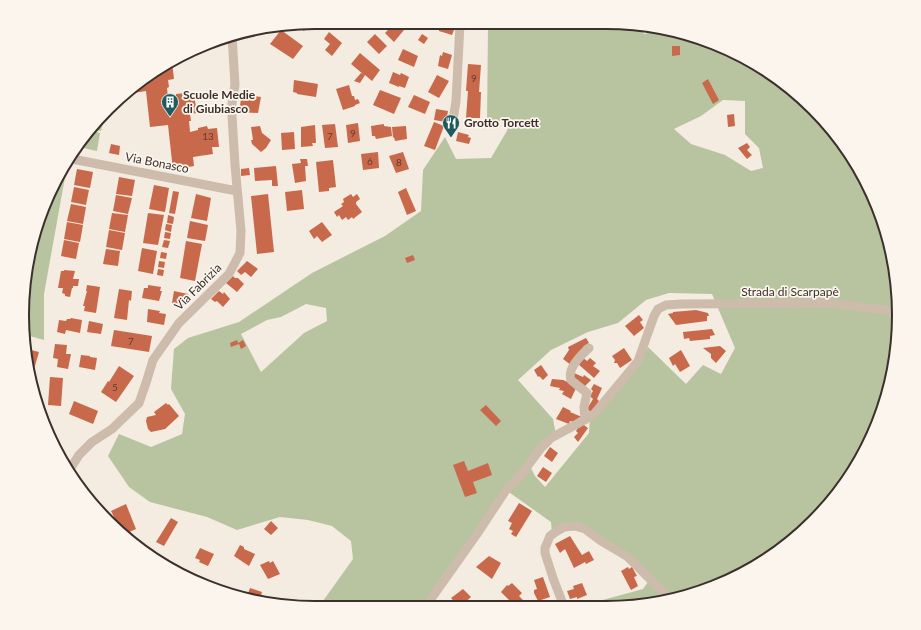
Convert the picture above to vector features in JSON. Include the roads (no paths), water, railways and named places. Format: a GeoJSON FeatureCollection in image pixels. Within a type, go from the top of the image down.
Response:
{"type":"FeatureCollection","features":[{"type":"Feature","properties":{"kind":"street"},"geometry":{"type":"LineString","coordinates":[[452,127],[456,101],[460,29]]}},
{"type":"Feature","properties":{"kind":"street","name":"Via Fabrizia"},"geometry":{"type":"LineString","coordinates":[[72,466],[79,455],[92,442],[112,429],[139,403],[153,360],[182,319],[224,280],[233,268],[240,253],[242,244],[232,116],[235,85],[232,41]]}},
{"type":"Feature","properties":{"kind":"street","name":"Via Bonasco"},"geometry":{"type":"LineString","coordinates":[[75,160],[237,191]]}},
{"type":"Feature","properties":{"kind":"street","name":"Strada di Scarpapè"},"geometry":{"type":"LineString","coordinates":[[585,420],[599,408],[638,361],[654,316],[660,307],[681,304],[831,303],[892,311]]}},
{"type":"Feature","properties":{"kind":"street"},"geometry":{"type":"LineString","coordinates":[[430,601],[506,490],[520,476],[541,448],[551,438],[585,420],[584,407],[587,394],[571,380],[570,372],[581,355],[589,348]]}},
{"type":"Feature","properties":{"kind":"street"},"geometry":{"type":"LineString","coordinates":[[562,601],[545,553],[545,548],[550,536],[564,527],[575,526],[581,527],[588,531],[601,541],[628,557],[666,595]]}},
{"type":"Feature","properties":{"kind":"place","name":"Scuole Medie di Giubiasco"},"geometry":{"type":"Point","coordinates":[170,117]}},
{"type":"Feature","properties":{"kind":"place","name":"Grotto Torcett"},"geometry":{"type":"Point","coordinates":[451,138]}}]}
